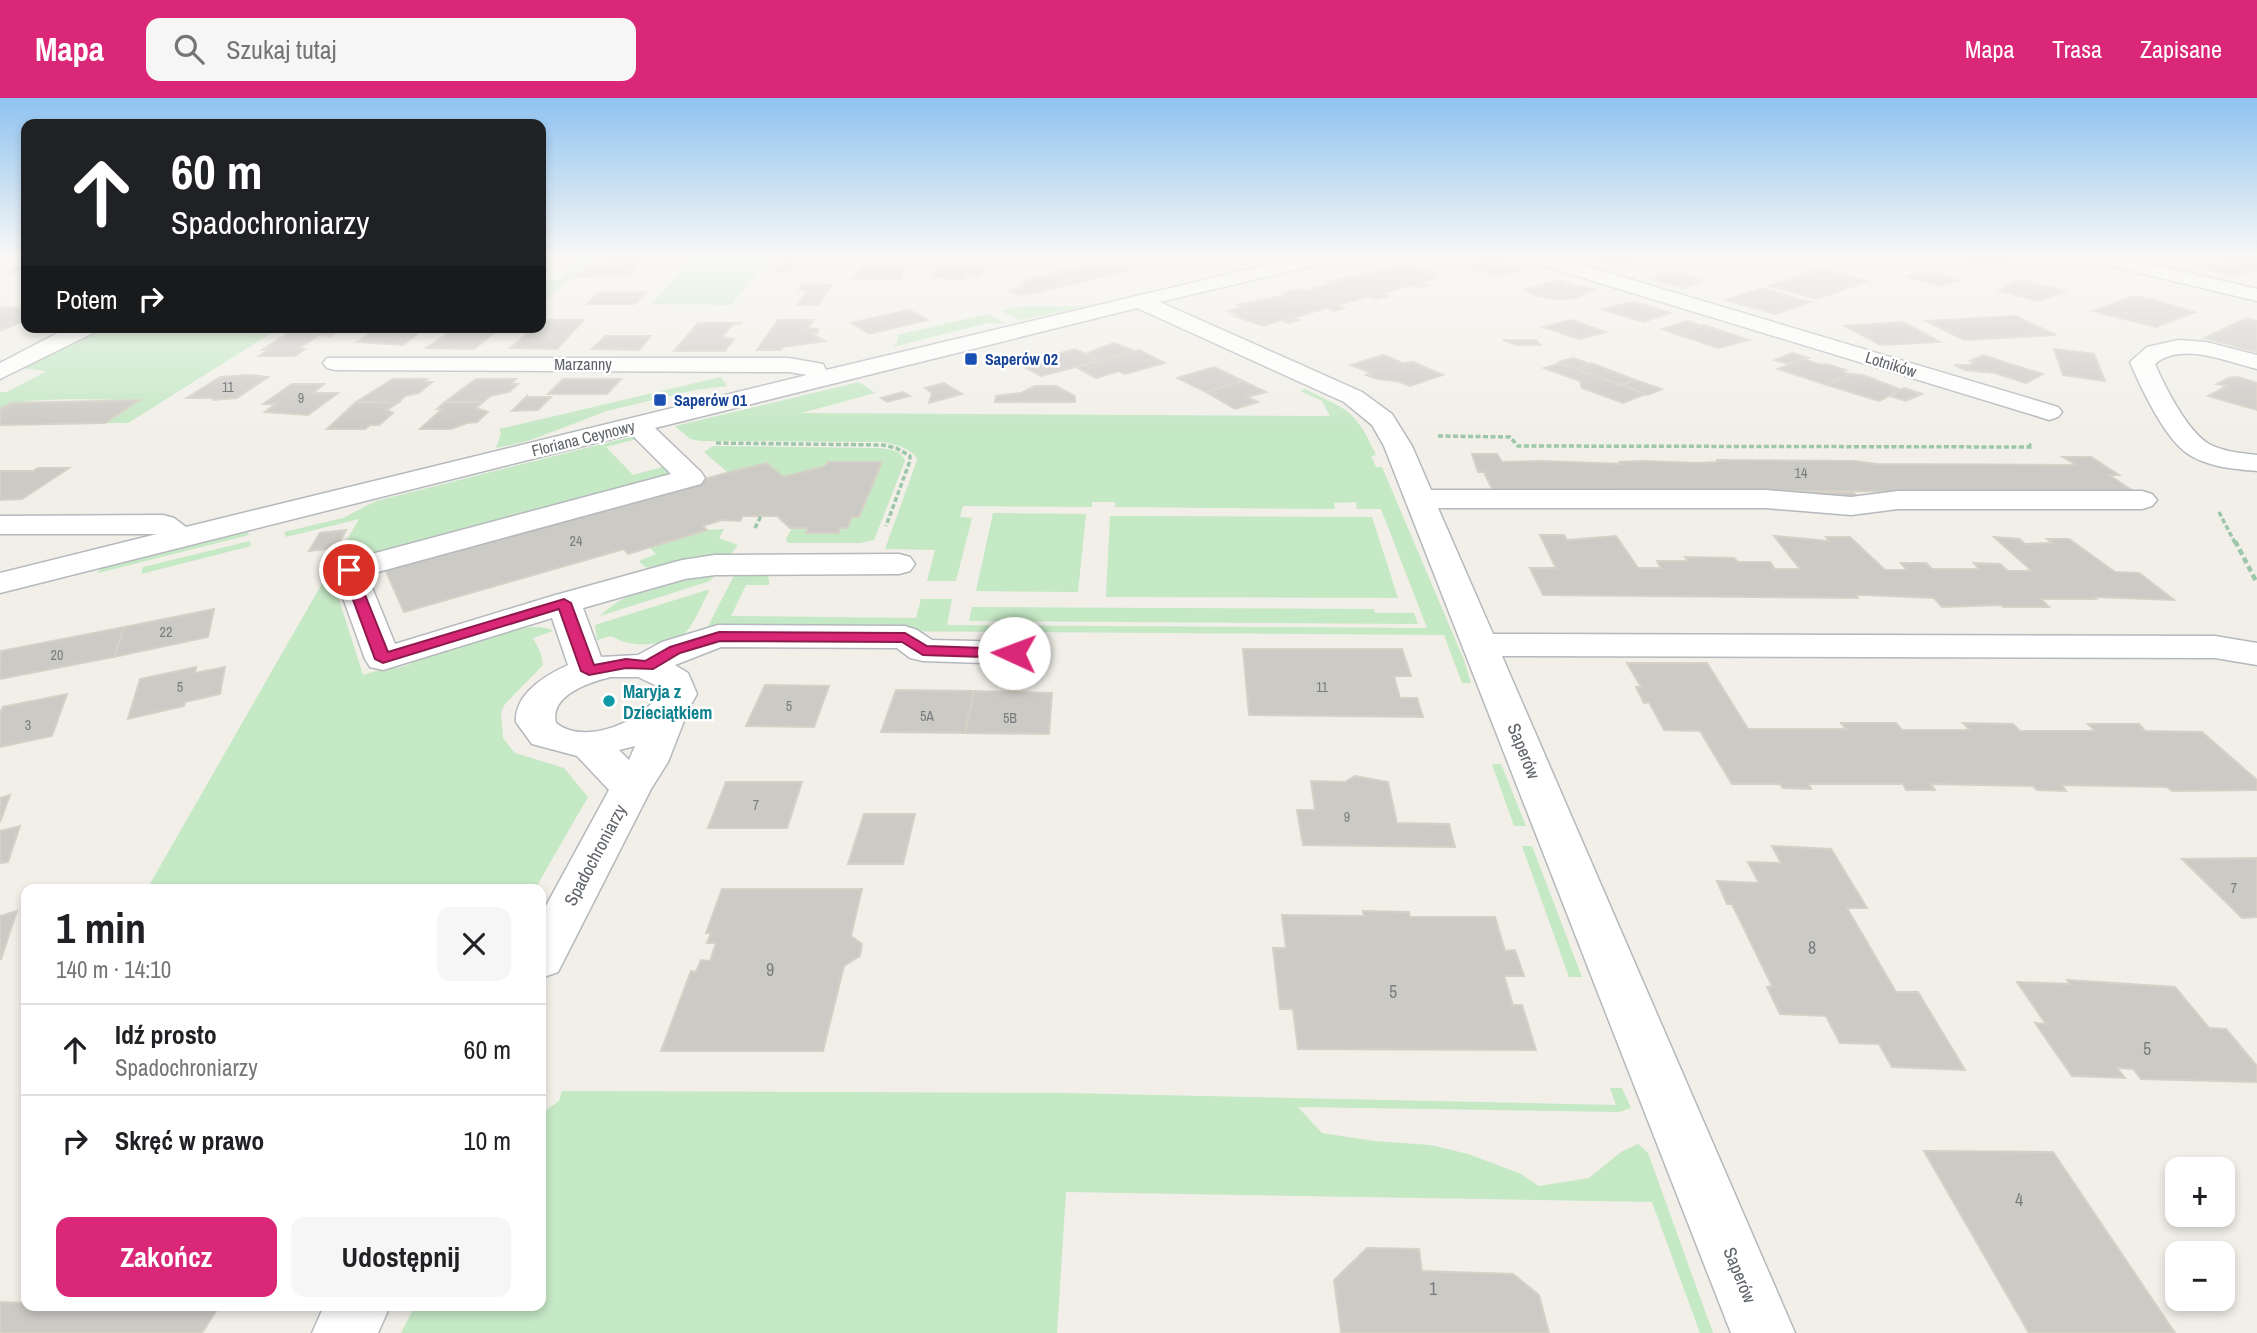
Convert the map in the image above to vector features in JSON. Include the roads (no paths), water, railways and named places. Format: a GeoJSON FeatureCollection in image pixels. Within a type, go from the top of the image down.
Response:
{"type":"FeatureCollection","features":[{"type":"Feature","properties":{"kind":"street","name":"Floriana Ceynowy"},"geometry":{"type":"LineString","coordinates":[[0,583],[1093,314]]}},
{"type":"Feature","properties":{"kind":"street","name":"Saperów"},"geometry":{"type":"LineString","coordinates":[[1168,314],[1353,397],[1383,420],[1398,446],[1421,499],[1763,1333]]}},
{"type":"Feature","properties":{"kind":"street","name":"Lotników"},"geometry":{"type":"LineString","coordinates":[[1722,314],[2049,412]]}},
{"type":"Feature","properties":{"kind":"street"},"geometry":{"type":"LineString","coordinates":[[0,372],[75,333]]}},
{"type":"Feature","properties":{"kind":"street"},"geometry":{"type":"LineString","coordinates":[[2257,362],[2213,350],[2176,347],[2155,352],[2142,362],[2149,380],[2193,446],[2216,456],[2257,463]]}},
{"type":"Feature","properties":{"kind":"street","name":"Marzanny"},"geometry":{"type":"LineString","coordinates":[[335,363],[789,365],[810,367],[829,377]]}},
{"type":"Feature","properties":{"kind":"street"},"geometry":{"type":"LineString","coordinates":[[637,425],[691,478],[349,570],[383,659],[682,570],[715,565],[899,564]]}},
{"type":"Feature","properties":{"kind":"street"},"geometry":{"type":"LineString","coordinates":[[1421,499],[1766,499],[1793,503],[1883,504],[1898,500],[2142,500]]}},
{"type":"Feature","properties":{"kind":"street"},"geometry":{"type":"LineString","coordinates":[[0,525],[163,524],[181,538]]}},
{"type":"Feature","properties":{"kind":"street"},"geometry":{"type":"LineString","coordinates":[[564,603],[589,671]]}},
{"type":"Feature","properties":{"kind":"street"},"geometry":{"type":"LineString","coordinates":[[647,666],[686,645],[719,636],[905,638],[923,650],[1014,653]]}},
{"type":"Feature","properties":{"kind":"street"},"geometry":{"type":"LineString","coordinates":[[1480,645],[2215,647],[2257,654]]}},
{"type":"Feature","properties":{"kind":"street","name":"Spadochroniarzy"},"geometry":{"type":"LineString","coordinates":[[546,949],[630,789],[648,762],[676,697],[677,687],[671,677],[647,666],[626,664],[589,671],[559,684],[544,696],[535,710],[536,723],[544,734],[561,742],[583,744],[634,734],[655,722],[670,709]]}},
{"type":"Feature","properties":{"kind":"street","name":"Spadochroniarzy"},"geometry":{"type":"LineString","coordinates":[[583,744],[597,753],[630,789]]}},
{"type":"Feature","properties":{"kind":"street"},"geometry":{"type":"LineString","coordinates":[[344,1333],[355,1311]]}},
{"type":"Feature","properties":{"kind":"place","name":"Saperów 02"},"geometry":{"type":"Point","coordinates":[971,359]}},
{"type":"Feature","properties":{"kind":"place","name":"Saperów 01"},"geometry":{"type":"Point","coordinates":[660,400]}},
{"type":"Feature","properties":{"kind":"place","name":"Maryja z Dzieciątkiem"},"geometry":{"type":"Point","coordinates":[609,701]}}]}
